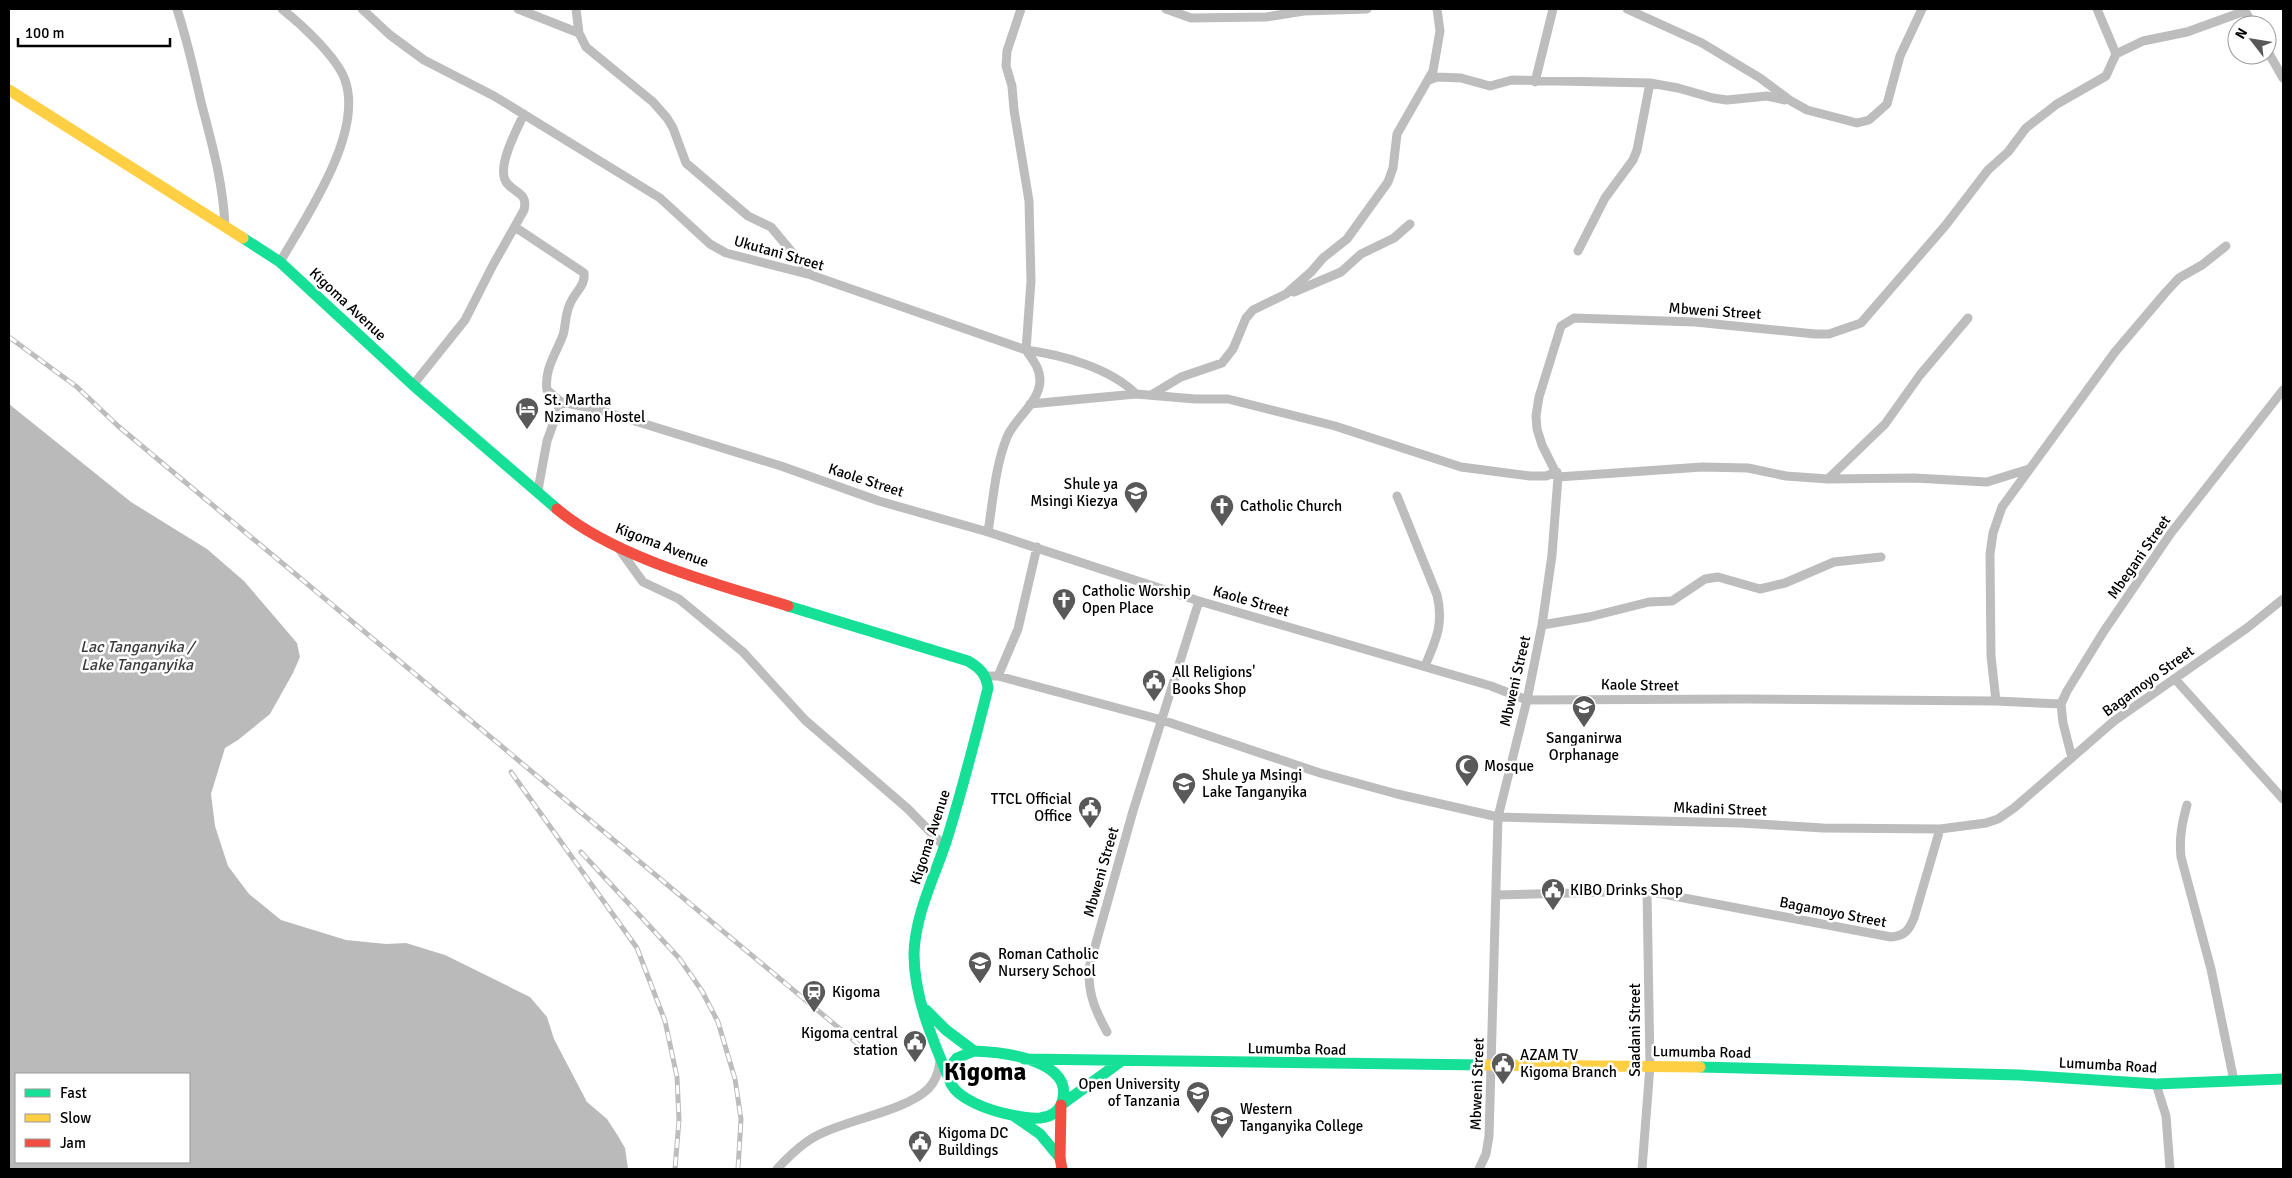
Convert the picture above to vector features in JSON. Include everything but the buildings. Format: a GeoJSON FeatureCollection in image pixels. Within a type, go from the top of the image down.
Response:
{"type":"FeatureCollection","features":[{"type":"Feature","properties":{"kind":"main road","name":"Kigoma Avenue"},"geometry":{"type":"LineString","coordinates":[[9,90],[108,155],[225,226],[280,262],[413,385],[538,490],[567,517],[616,546],[674,568],[808,613],[968,661],[992,676],[971,761],[921,913],[916,943],[915,968],[924,1008],[940,1058],[954,1090],[964,1098],[1012,1115]]}},
{"type":"Feature","properties":{"kind":"main road"},"geometry":{"type":"LineString","coordinates":[[924,1008],[946,1030],[974,1051]]}},
{"type":"Feature","properties":{"kind":"main road"},"geometry":{"type":"LineString","coordinates":[[950,1081],[950,1067],[954,1059],[964,1052],[974,1051],[1024,1059],[1048,1069],[1060,1079],[1063,1089],[1061,1164]]}},
{"type":"Feature","properties":{"kind":"main road","name":"Lumumba Road"},"geometry":{"type":"LineString","coordinates":[[1024,1059],[1334,1065],[1650,1066],[2020,1075],[2156,1084],[2283,1079]]}},
{"type":"Feature","properties":{"kind":"main road"},"geometry":{"type":"LineString","coordinates":[[1012,1115],[1043,1118],[1052,1115],[1062,1105],[1074,1098],[1097,1075],[1120,1062]]}},
{"type":"Feature","properties":{"kind":"main road"},"geometry":{"type":"LineString","coordinates":[[1012,1115],[1040,1134],[1061,1164]]}},
{"type":"Feature","properties":{"kind":"street"},"geometry":{"type":"LineString","coordinates":[[177,9],[187,37],[218,164],[223,188],[225,226]]}},
{"type":"Feature","properties":{"kind":"street"},"geometry":{"type":"LineString","coordinates":[[280,262],[329,176],[343,140],[349,110],[345,80],[329,56],[303,25],[282,9]]}},
{"type":"Feature","properties":{"kind":"street","name":"Ukutani Street"},"geometry":{"type":"LineString","coordinates":[[362,9],[390,35],[424,60],[524,114],[660,198],[710,244],[726,253],[811,275],[1026,350],[1047,353],[1087,366],[1116,379],[1136,394]]}},
{"type":"Feature","properties":{"kind":"street"},"geometry":{"type":"LineString","coordinates":[[518,9],[579,33]]}},
{"type":"Feature","properties":{"kind":"street"},"geometry":{"type":"LineString","coordinates":[[576,9],[579,33],[586,48],[648,98],[667,118],[673,128],[686,163],[748,216],[771,227],[811,275]]}},
{"type":"Feature","properties":{"kind":"street"},"geometry":{"type":"LineString","coordinates":[[988,532],[1002,454],[1008,435],[1030,404],[1040,381],[1038,368],[1026,350],[1031,281],[1030,209],[1012,86],[1006,66],[1006,52],[1022,9]]}},
{"type":"Feature","properties":{"kind":"street"},"geometry":{"type":"LineString","coordinates":[[1166,9],[1191,18],[1216,13],[1266,18],[1304,11],[1367,9]]}},
{"type":"Feature","properties":{"kind":"street"},"geometry":{"type":"LineString","coordinates":[[1286,294],[1311,272],[1323,258],[1343,243],[1388,182],[1393,168],[1397,134],[1429,80],[1436,63],[1440,31],[1438,9]]}},
{"type":"Feature","properties":{"kind":"street"},"geometry":{"type":"LineString","coordinates":[[1535,82],[1553,9]]}},
{"type":"Feature","properties":{"kind":"street"},"geometry":{"type":"LineString","coordinates":[[1627,9],[1702,43],[1760,78],[1790,101],[1807,110],[1857,124],[1869,120],[1890,99],[1891,84],[1900,56],[1922,9]]}},
{"type":"Feature","properties":{"kind":"street"},"geometry":{"type":"LineString","coordinates":[[2096,9],[2116,54],[2143,41],[2187,32],[2244,10]]}},
{"type":"Feature","properties":{"kind":"street","name":"Mbweni Street"},"geometry":{"type":"LineString","coordinates":[[1479,1169],[1486,1154],[1489,1136],[1498,817],[1527,700],[1542,625],[1553,546],[1558,475],[1542,445],[1537,429],[1536,416],[1539,397],[1561,326],[1566,321],[1574,318],[1695,322],[1829,334],[1857,326],[1873,312],[1904,272],[1945,226],[1984,176],[2008,152],[2026,128],[2057,104],[2106,76],[2116,54]]}},
{"type":"Feature","properties":{"kind":"street"},"geometry":{"type":"LineString","coordinates":[[2276,65],[2283,78]]}},
{"type":"Feature","properties":{"kind":"street"},"geometry":{"type":"LineString","coordinates":[[1429,80],[1437,77],[1461,78],[1490,86],[1512,80],[1650,83],[1727,100],[1767,96],[1790,101]]}},
{"type":"Feature","properties":{"kind":"street"},"geometry":{"type":"LineString","coordinates":[[1578,251],[1604,198],[1633,160],[1637,150],[1650,83]]}},
{"type":"Feature","properties":{"kind":"street"},"geometry":{"type":"LineString","coordinates":[[413,385],[465,320],[526,203],[523,197],[506,182],[504,167],[511,142],[524,114]]}},
{"type":"Feature","properties":{"kind":"street"},"geometry":{"type":"LineString","coordinates":[[1151,395],[1181,377],[1222,363],[1233,349],[1246,318],[1253,310],[1286,294],[1341,272],[1354,260],[1394,238],[1410,224]]}},
{"type":"Feature","properties":{"kind":"street"},"geometry":{"type":"LineString","coordinates":[[515,227],[584,273],[583,284],[571,302],[563,334],[548,366],[547,390],[561,402],[547,441],[538,490]]}},
{"type":"Feature","properties":{"kind":"street"},"geometry":{"type":"LineString","coordinates":[[1996,701],[1991,656],[1990,571],[1992,533],[2002,507],[2115,352],[2166,292],[2179,278],[2202,266],[2226,246]]}},
{"type":"Feature","properties":{"kind":"street"},"geometry":{"type":"LineString","coordinates":[[1828,479],[1885,424],[1920,375],[1968,318]]}},
{"type":"Feature","properties":{"kind":"street","name":"Mbegani Street"},"geometry":{"type":"LineString","coordinates":[[2062,704],[2067,691],[2104,631],[2171,533],[2283,390]]}},
{"type":"Feature","properties":{"kind":"street"},"geometry":{"type":"LineString","coordinates":[[1030,404],[1136,394],[1195,399],[1228,399],[1335,426],[1461,467],[1530,476],[1702,467],[1748,468],[1786,476],[1828,479],[1914,478],[1987,482],[2032,468]]}},
{"type":"Feature","properties":{"kind":"street","name":"Kaole Street"},"geometry":{"type":"LineString","coordinates":[[561,402],[596,409],[781,466],[879,500],[1037,547],[1199,601],[1425,666],[1491,686],[1527,700],[1591,698],[1996,701],[2062,704]]}},
{"type":"Feature","properties":{"kind":"street"},"geometry":{"type":"LineString","coordinates":[[1397,496],[1437,595],[1440,610],[1441,624],[1425,666]]}},
{"type":"Feature","properties":{"kind":"street"},"geometry":{"type":"LineString","coordinates":[[616,546],[643,582],[679,599],[743,652],[805,720],[908,809],[944,846]]}},
{"type":"Feature","properties":{"kind":"street"},"geometry":{"type":"LineString","coordinates":[[1037,547],[1018,629],[992,676],[1162,720],[1320,773],[1397,794],[1498,817]]}},
{"type":"Feature","properties":{"kind":"street"},"geometry":{"type":"LineString","coordinates":[[1542,625],[1589,617],[1642,603],[1672,601],[1705,579],[1718,577],[1760,589],[1785,583],[1834,562],[1881,557]]}},
{"type":"Feature","properties":{"kind":"street","name":"Bagamoyo Street"},"geometry":{"type":"LineString","coordinates":[[1496,895],[1647,891],[1891,937],[1901,936],[1909,930],[1914,918],[1940,829],[1971,827],[1998,819],[2114,721],[2247,628],[2283,599]]}},
{"type":"Feature","properties":{"kind":"street","name":"Mbweni Street"},"geometry":{"type":"LineString","coordinates":[[1107,1032],[1096,1012],[1088,988],[1089,968],[1133,811],[1199,601]]}},
{"type":"Feature","properties":{"kind":"street"},"geometry":{"type":"LineString","coordinates":[[2175,679],[2283,799]]}},
{"type":"Feature","properties":{"kind":"street"},"geometry":{"type":"LineString","coordinates":[[2062,704],[2063,723],[2072,758]]}},
{"type":"Feature","properties":{"kind":"street"},"geometry":{"type":"LineString","coordinates":[[2187,805],[2179,843],[2211,968],[2234,1081]]}},
{"type":"Feature","properties":{"kind":"street","name":"Mkadini Street"},"geometry":{"type":"LineString","coordinates":[[1498,817],[1741,823],[1823,828],[1940,829]]}},
{"type":"Feature","properties":{"kind":"street","name":"Saadani Street"},"geometry":{"type":"LineString","coordinates":[[1642,1169],[1650,1066],[1647,891]]}},
{"type":"Feature","properties":{"kind":"street"},"geometry":{"type":"LineString","coordinates":[[777,1169],[799,1147],[815,1136],[921,1095],[936,1078],[940,1058]]}},
{"type":"Feature","properties":{"kind":"street"},"geometry":{"type":"LineString","coordinates":[[2156,1084],[2166,1116],[2170,1169]]}},
{"type":"Feature","properties":{"kind":"water","name":"Lac Tanganyika / Lake Tanganyika"},"geometry":{"type":"Polygon","coordinates":[[[9,404],[131,502],[207,549],[244,581],[297,643],[300,657],[270,714],[225,748],[211,794],[215,826],[228,866],[249,894],[281,920],[346,940],[386,944],[406,943],[445,955],[530,997],[547,1017],[554,1039],[587,1102],[607,1119],[625,1148],[628,1169],[9,1169],[9,404]]]}},
{"type":"Feature","properties":{"kind":"railway"},"geometry":{"type":"LineString","coordinates":[[9,337],[77,387],[118,426],[864,1049]]}},
{"type":"Feature","properties":{"kind":"railway"},"geometry":{"type":"LineString","coordinates":[[511,772],[637,948],[665,1021],[677,1077],[679,1120],[675,1169]]}},
{"type":"Feature","properties":{"kind":"railway"},"geometry":{"type":"LineString","coordinates":[[581,852],[679,958],[702,991],[718,1022],[735,1079],[741,1119],[738,1169]]}},
{"type":"Feature","properties":{"kind":"traffic: fast"},"geometry":{"type":"LineString","coordinates":[[243,238],[280,262],[413,385],[557,509]]}},
{"type":"Feature","properties":{"kind":"traffic: fast"},"geometry":{"type":"LineString","coordinates":[[788,606],[968,661],[979,669],[986,679],[988,688],[968,765],[946,842],[921,911],[915,939],[914,954],[917,987],[931,1035],[950,1081]]}},
{"type":"Feature","properties":{"kind":"traffic: fast"},"geometry":{"type":"LineString","coordinates":[[926,1010],[946,1030],[974,1051]]}},
{"type":"Feature","properties":{"kind":"traffic: fast"},"geometry":{"type":"LineString","coordinates":[[974,1051],[1019,1057],[1049,1068],[1059,1078],[1064,1090],[1061,1105],[1055,1113],[1047,1117],[1027,1118],[993,1110],[961,1095],[951,1084],[949,1072],[957,1058],[974,1051]]}},
{"type":"Feature","properties":{"kind":"traffic: fast"},"geometry":{"type":"LineString","coordinates":[[1024,1059],[1484,1065]]}},
{"type":"Feature","properties":{"kind":"traffic: fast"},"geometry":{"type":"LineString","coordinates":[[1061,1105],[1120,1062]]}},
{"type":"Feature","properties":{"kind":"traffic: fast"},"geometry":{"type":"LineString","coordinates":[[1700,1067],[2020,1075],[2156,1084],[2283,1079]]}},
{"type":"Feature","properties":{"kind":"traffic: fast"},"geometry":{"type":"LineString","coordinates":[[1014,1116],[1040,1134],[1060,1158]]}},
{"type":"Feature","properties":{"kind":"traffic: slow"},"geometry":{"type":"LineString","coordinates":[[9,90],[243,238]]}},
{"type":"Feature","properties":{"kind":"traffic: slow"},"geometry":{"type":"LineString","coordinates":[[1484,1065],[1700,1067]]}},
{"type":"Feature","properties":{"kind":"traffic: jam"},"geometry":{"type":"LineString","coordinates":[[557,509],[608,542],[637,555],[699,579],[788,606]]}},
{"type":"Feature","properties":{"kind":"traffic: jam"},"geometry":{"type":"LineString","coordinates":[[1061,1105],[1060,1158],[1062,1169]]}},
{"type":"Feature","properties":{"kind":"place","name":"St. Martha Nzimano Hostel"},"geometry":{"type":"Point","coordinates":[527,430]}},
{"type":"Feature","properties":{"kind":"place","name":"Shule ya Msingi Kiezya"},"geometry":{"type":"Point","coordinates":[1136,514]}},
{"type":"Feature","properties":{"kind":"place","name":"Catholic Church"},"geometry":{"type":"Point","coordinates":[1222,527]}},
{"type":"Feature","properties":{"kind":"place","name":"Catholic Worship Open Place"},"geometry":{"type":"Point","coordinates":[1064,621]}},
{"type":"Feature","properties":{"kind":"place","name":"All Religions' Books Shop"},"geometry":{"type":"Point","coordinates":[1154,702]}},
{"type":"Feature","properties":{"kind":"place","name":"Sanganirwa Orphanage"},"geometry":{"type":"Point","coordinates":[1584,728]}},
{"type":"Feature","properties":{"kind":"place","name":"Mosque"},"geometry":{"type":"Point","coordinates":[1467,787]}},
{"type":"Feature","properties":{"kind":"place","name":"Shule ya Msingi Lake Tanganyika"},"geometry":{"type":"Point","coordinates":[1184,805]}},
{"type":"Feature","properties":{"kind":"place","name":"TTCL Official Office"},"geometry":{"type":"Point","coordinates":[1090,829]}},
{"type":"Feature","properties":{"kind":"place","name":"KIBO Drinks Shop"},"geometry":{"type":"Point","coordinates":[1553,911]}},
{"type":"Feature","properties":{"kind":"place","name":"Roman Catholic Nursery School"},"geometry":{"type":"Point","coordinates":[980,984]}},
{"type":"Feature","properties":{"kind":"place","name":"Kigoma"},"geometry":{"type":"Point","coordinates":[814,1013]}},
{"type":"Feature","properties":{"kind":"place","name":"Kigoma central station"},"geometry":{"type":"Point","coordinates":[915,1063]}},
{"type":"Feature","properties":{"kind":"place","name":"AZAM TV Kigoma Branch"},"geometry":{"type":"Point","coordinates":[1503,1085]}},
{"type":"Feature","properties":{"kind":"place","name":"Open University of Tanzania"},"geometry":{"type":"Point","coordinates":[1198,1114]}},
{"type":"Feature","properties":{"kind":"place","name":"Western Tanganyika College"},"geometry":{"type":"Point","coordinates":[1222,1139]}},
{"type":"Feature","properties":{"kind":"place","name":"Kigoma DC Buildings"},"geometry":{"type":"Point","coordinates":[920,1163]}},
{"type":"Feature","properties":{"kind":"district","name":"Kigoma"},"geometry":{"type":"Point","coordinates":[985,1071]}}]}
